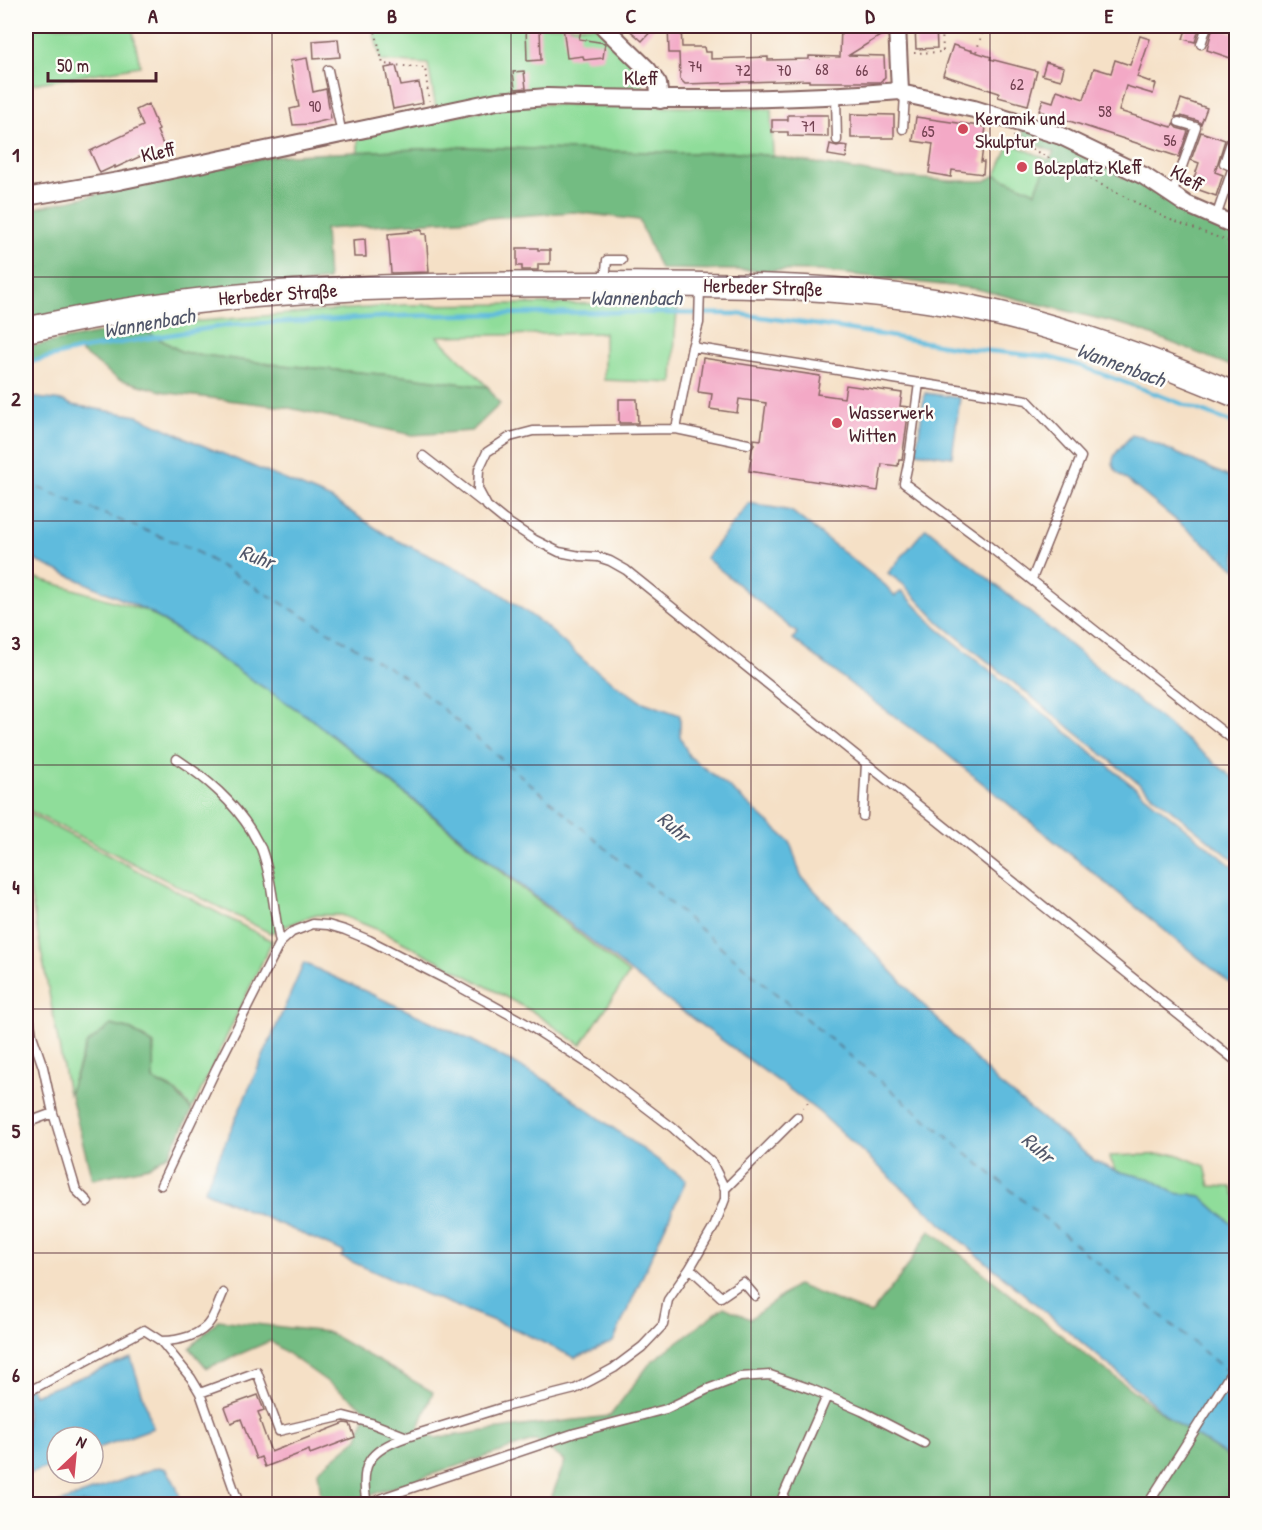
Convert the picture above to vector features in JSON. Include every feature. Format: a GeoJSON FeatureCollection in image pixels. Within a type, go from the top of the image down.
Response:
{"type":"FeatureCollection","features":[{"type":"Feature","properties":{"kind":"main road","name":"Herbeder Straße"},"geometry":{"type":"LineString","coordinates":[[26,330],[48,324],[183,302],[297,291],[528,284],[700,285],[817,289],[864,292],[973,308],[1048,327],[1106,346],[1236,395]]}},
{"type":"Feature","properties":{"kind":"street"},"geometry":{"type":"LineString","coordinates":[[603,26],[648,70],[658,84],[660,100]]}},
{"type":"Feature","properties":{"kind":"street"},"geometry":{"type":"LineString","coordinates":[[897,26],[903,93]]}},
{"type":"Feature","properties":{"kind":"street","name":"Kleff"},"geometry":{"type":"LineString","coordinates":[[26,197],[120,181],[497,101],[522,98],[722,100],[903,93],[974,109],[1061,136],[1144,176],[1186,204],[1236,226]]}},
{"type":"Feature","properties":{"kind":"lane"},"geometry":{"type":"LineString","coordinates":[[1201,44],[1207,26]]}},
{"type":"Feature","properties":{"kind":"lane"},"geometry":{"type":"LineString","coordinates":[[328,70],[342,134]]}},
{"type":"Feature","properties":{"kind":"lane"},"geometry":{"type":"LineString","coordinates":[[903,93],[903,129]]}},
{"type":"Feature","properties":{"kind":"lane"},"geometry":{"type":"LineString","coordinates":[[836,96],[837,140]]}},
{"type":"Feature","properties":{"kind":"lane"},"geometry":{"type":"LineString","coordinates":[[1172,196],[1196,127],[1179,122]]}},
{"type":"Feature","properties":{"kind":"lane"},"geometry":{"type":"LineString","coordinates":[[1216,217],[1233,167],[1224,163],[1233,136],[1236,138]]}},
{"type":"Feature","properties":{"kind":"lane"},"geometry":{"type":"LineString","coordinates":[[605,284],[607,260],[622,260]]}},
{"type":"Feature","properties":{"kind":"lane"},"geometry":{"type":"LineString","coordinates":[[676,429],[699,323],[700,285]]}},
{"type":"Feature","properties":{"kind":"lane"},"geometry":{"type":"LineString","coordinates":[[692,347],[1027,400],[1081,457],[1032,579]]}},
{"type":"Feature","properties":{"kind":"lane"},"geometry":{"type":"LineString","coordinates":[[920,383],[904,483],[1032,579],[1236,742]]}},
{"type":"Feature","properties":{"kind":"lane"},"geometry":{"type":"LineString","coordinates":[[488,506],[478,489],[479,469],[488,452],[510,437],[533,431],[676,429],[748,444]]}},
{"type":"Feature","properties":{"kind":"lane"},"geometry":{"type":"LineString","coordinates":[[423,456],[503,519],[535,540],[559,552],[598,557],[626,570],[1236,1061]]}},
{"type":"Feature","properties":{"kind":"lane"},"geometry":{"type":"LineString","coordinates":[[177,759],[219,791],[241,814],[260,847],[268,876],[280,943]]}},
{"type":"Feature","properties":{"kind":"lane"},"geometry":{"type":"LineString","coordinates":[[863,816],[866,763]]}},
{"type":"Feature","properties":{"kind":"lane"},"geometry":{"type":"LineString","coordinates":[[161,1185],[216,1069],[280,943],[292,932],[313,924],[345,930],[447,980],[525,1023],[593,1067],[673,1128],[712,1163],[725,1189],[725,1199],[715,1225],[668,1300],[663,1325],[642,1347],[614,1368],[575,1389],[504,1407],[407,1437],[383,1447],[372,1457],[365,1469],[364,1490],[368,1504],[575,1433],[666,1409],[740,1377],[770,1375],[811,1389],[862,1411],[924,1443]]}},
{"type":"Feature","properties":{"kind":"lane"},"geometry":{"type":"LineString","coordinates":[[26,996],[29,1033],[43,1067],[53,1113],[76,1191],[88,1202]]}},
{"type":"Feature","properties":{"kind":"lane"},"geometry":{"type":"LineString","coordinates":[[26,1123],[53,1113]]}},
{"type":"Feature","properties":{"kind":"lane"},"geometry":{"type":"LineString","coordinates":[[725,1189],[797,1117]]}},
{"type":"Feature","properties":{"kind":"lane"},"geometry":{"type":"LineString","coordinates":[[690,1268],[721,1298],[743,1282],[755,1296]]}},
{"type":"Feature","properties":{"kind":"lane"},"geometry":{"type":"LineString","coordinates":[[161,1341],[183,1338],[203,1329],[211,1321],[223,1293]]}},
{"type":"Feature","properties":{"kind":"lane"},"geometry":{"type":"LineString","coordinates":[[35,1388],[144,1330],[161,1341],[191,1378],[200,1393],[239,1504]]}},
{"type":"Feature","properties":{"kind":"lane"},"geometry":{"type":"LineString","coordinates":[[1148,1504],[1236,1365]]}},
{"type":"Feature","properties":{"kind":"lane"},"geometry":{"type":"LineString","coordinates":[[200,1393],[257,1372],[279,1431],[344,1416],[371,1423],[407,1437]]}},
{"type":"Feature","properties":{"kind":"lane"},"geometry":{"type":"LineString","coordinates":[[781,1504],[827,1396]]}},
{"type":"Feature","properties":{"kind":"path"},"geometry":{"type":"LineString","coordinates":[[374,26],[383,64],[424,68],[432,115]]}},
{"type":"Feature","properties":{"kind":"path"},"geometry":{"type":"LineString","coordinates":[[971,50],[976,51],[985,26]]}},
{"type":"Feature","properties":{"kind":"path"},"geometry":{"type":"LineString","coordinates":[[1227,26],[1236,28]]}},
{"type":"Feature","properties":{"kind":"path"},"geometry":{"type":"LineString","coordinates":[[899,53],[943,52],[942,29],[936,29]]}},
{"type":"Feature","properties":{"kind":"path"},"geometry":{"type":"LineString","coordinates":[[1016,122],[1014,140],[1021,145],[1168,219],[1236,244]]}},
{"type":"Feature","properties":{"kind":"green space"},"geometry":{"type":"Polygon","coordinates":[[[26,26],[132,26],[140,66],[26,85],[26,26]]]}},
{"type":"Feature","properties":{"kind":"green space"},"geometry":{"type":"Polygon","coordinates":[[[372,26],[596,26],[642,72],[645,81],[637,91],[436,108],[428,64],[381,61],[372,26]]]}},
{"type":"Feature","properties":{"kind":"green space"},"geometry":{"type":"Polygon","coordinates":[[[534,104],[771,109],[773,156],[737,152],[687,153],[461,147],[358,152],[358,135],[500,107],[534,104]]]}},
{"type":"Feature","properties":{"kind":"green space"},"geometry":{"type":"Polygon","coordinates":[[[1022,129],[1058,139],[1122,177],[1137,179],[1236,231],[1236,368],[1129,326],[977,289],[820,271],[660,269],[639,220],[574,212],[325,229],[328,280],[26,319],[26,210],[272,156],[461,147],[687,153],[737,152],[897,177],[985,181],[996,175],[1035,192],[1054,152],[1026,141],[1022,129]]]}},
{"type":"Feature","properties":{"kind":"green space","name":"Bolzplatz Kleff"},"geometry":{"type":"Polygon","coordinates":[[[1010,143],[1049,160],[1035,192],[996,175],[1010,143]]]}},
{"type":"Feature","properties":{"kind":"green space"},"geometry":{"type":"Polygon","coordinates":[[[678,303],[673,383],[604,380],[604,333],[437,336],[488,387],[402,376],[270,364],[182,352],[137,326],[403,305],[678,303]]]}},
{"type":"Feature","properties":{"kind":"green space"},"geometry":{"type":"Polygon","coordinates":[[[137,326],[182,352],[270,364],[402,376],[488,387],[500,404],[472,431],[412,435],[285,407],[169,393],[118,379],[78,350],[26,363],[26,347],[137,326]]]}},
{"type":"Feature","properties":{"kind":"green space"},"geometry":{"type":"Polygon","coordinates":[[[26,575],[147,611],[310,718],[629,974],[581,1045],[533,1012],[381,931],[341,915],[313,915],[270,933],[26,809],[26,575]]]}},
{"type":"Feature","properties":{"kind":"green space"},"geometry":{"type":"Polygon","coordinates":[[[26,812],[272,941],[192,1109],[176,1091],[153,1080],[154,1044],[132,1030],[111,1025],[86,1045],[68,1094],[26,871],[26,812]]]}},
{"type":"Feature","properties":{"kind":"green space"},"geometry":{"type":"Polygon","coordinates":[[[111,1025],[131,1030],[153,1045],[153,1080],[175,1092],[192,1111],[169,1154],[149,1167],[92,1179],[70,1092],[86,1045],[111,1025]]]}},
{"type":"Feature","properties":{"kind":"green space"},"geometry":{"type":"Polygon","coordinates":[[[1176,1154],[1205,1166],[1210,1186],[1231,1187],[1236,1197],[1236,1228],[1203,1198],[1191,1194],[1181,1195],[1151,1179],[1116,1171],[1109,1156],[1176,1154]]]}},
{"type":"Feature","properties":{"kind":"green space"},"geometry":{"type":"Polygon","coordinates":[[[930,1230],[1082,1352],[1173,1421],[1236,1462],[1236,1504],[549,1504],[565,1461],[536,1440],[347,1504],[326,1504],[321,1499],[318,1471],[358,1438],[367,1410],[270,1341],[207,1368],[190,1348],[218,1320],[327,1332],[433,1392],[417,1432],[435,1438],[610,1416],[651,1362],[724,1307],[750,1319],[797,1285],[871,1314],[906,1269],[930,1230]]]}},
{"type":"Feature","properties":{"kind":"water"},"geometry":{"type":"Polygon","coordinates":[[[925,393],[960,398],[952,457],[916,452],[925,393]]]}},
{"type":"Feature","properties":{"kind":"water","name":"Ruhr"},"geometry":{"type":"Polygon","coordinates":[[[26,395],[138,416],[331,499],[388,536],[483,581],[543,624],[589,665],[640,701],[680,715],[680,736],[689,756],[730,788],[790,842],[801,876],[998,1083],[1095,1161],[1116,1171],[1151,1179],[1173,1192],[1203,1198],[1236,1228],[1236,1462],[1173,1421],[955,1236],[820,1113],[656,992],[310,718],[148,611],[26,558],[26,395]]]}},
{"type":"Feature","properties":{"kind":"water"},"geometry":{"type":"Polygon","coordinates":[[[1132,435],[1236,480],[1236,569],[1114,468],[1116,453],[1132,435]]]}},
{"type":"Feature","properties":{"kind":"water"},"geometry":{"type":"Polygon","coordinates":[[[749,503],[791,511],[885,585],[895,596],[902,591],[936,627],[1236,869],[1236,988],[939,748],[865,695],[793,639],[797,633],[706,558],[749,503]]]}},
{"type":"Feature","properties":{"kind":"water"},"geometry":{"type":"Polygon","coordinates":[[[926,528],[1236,780],[1236,862],[940,623],[903,584],[888,573],[926,528]]]}},
{"type":"Feature","properties":{"kind":"water"},"geometry":{"type":"Polygon","coordinates":[[[304,963],[471,1040],[547,1081],[686,1180],[613,1342],[575,1358],[517,1330],[420,1292],[341,1257],[344,1252],[204,1191],[304,963]]]}},
{"type":"Feature","properties":{"kind":"water"},"geometry":{"type":"Polygon","coordinates":[[[131,1358],[153,1428],[105,1446],[105,1425],[45,1425],[45,1468],[26,1475],[26,1389],[31,1386],[34,1395],[131,1358]]]}},
{"type":"Feature","properties":{"kind":"water"},"geometry":{"type":"Polygon","coordinates":[[[158,1467],[166,1469],[169,1473],[182,1504],[56,1504],[158,1467]]]}},
{"type":"Feature","properties":{"kind":"building"},"geometry":{"type":"Polygon","coordinates":[[[526,26],[540,26],[541,60],[527,61],[526,26]]]}},
{"type":"Feature","properties":{"kind":"building"},"geometry":{"type":"Polygon","coordinates":[[[563,26],[581,31],[579,39],[605,43],[603,58],[584,60],[583,56],[567,58],[563,26]]]}},
{"type":"Feature","properties":{"kind":"building"},"geometry":{"type":"Polygon","coordinates":[[[625,26],[656,26],[642,41],[625,26]]]}},
{"type":"Feature","properties":{"kind":"building"},"geometry":{"type":"Polygon","coordinates":[[[668,26],[681,26],[682,47],[704,47],[705,52],[711,52],[711,59],[768,57],[768,60],[809,59],[809,56],[840,57],[841,26],[847,26],[849,30],[856,26],[858,30],[864,26],[867,30],[874,26],[881,26],[885,33],[849,55],[884,56],[885,77],[880,82],[809,82],[809,80],[685,84],[680,79],[679,53],[669,53],[668,26]]]}},
{"type":"Feature","properties":{"kind":"building"},"geometry":{"type":"Polygon","coordinates":[[[915,26],[936,26],[937,48],[916,49],[915,26]]]}},
{"type":"Feature","properties":{"kind":"building"},"geometry":{"type":"Polygon","coordinates":[[[1187,26],[1200,26],[1195,42],[1183,39],[1187,26]]]}},
{"type":"Feature","properties":{"kind":"building"},"geometry":{"type":"Polygon","coordinates":[[[1213,26],[1236,34],[1236,60],[1207,50],[1213,26]]]}},
{"type":"Feature","properties":{"kind":"building"},"geometry":{"type":"Polygon","coordinates":[[[1140,36],[1150,39],[1137,77],[1156,84],[1153,94],[1126,86],[1119,111],[1172,127],[1173,124],[1177,128],[1188,131],[1179,157],[1039,111],[1043,99],[1053,102],[1057,90],[1084,99],[1094,68],[1111,73],[1115,60],[1130,65],[1140,36]]]}},
{"type":"Feature","properties":{"kind":"building"},"geometry":{"type":"Polygon","coordinates":[[[338,39],[340,57],[314,59],[313,41],[338,39]]]}},
{"type":"Feature","properties":{"kind":"building"},"geometry":{"type":"Polygon","coordinates":[[[953,45],[991,57],[990,59],[1037,71],[1028,105],[998,97],[999,93],[943,75],[953,45]]]}},
{"type":"Feature","properties":{"kind":"building"},"geometry":{"type":"Polygon","coordinates":[[[307,58],[313,92],[326,89],[331,119],[293,125],[290,109],[299,107],[290,61],[307,58]]]}},
{"type":"Feature","properties":{"kind":"building"},"geometry":{"type":"Polygon","coordinates":[[[1046,62],[1064,67],[1061,80],[1042,75],[1046,62]]]}},
{"type":"Feature","properties":{"kind":"building"},"geometry":{"type":"Polygon","coordinates":[[[396,66],[401,86],[419,83],[423,103],[393,109],[385,68],[396,66]]]}},
{"type":"Feature","properties":{"kind":"building"},"geometry":{"type":"Polygon","coordinates":[[[524,71],[526,88],[515,89],[513,72],[524,71]]]}},
{"type":"Feature","properties":{"kind":"building"},"geometry":{"type":"Polygon","coordinates":[[[1181,99],[1207,108],[1201,124],[1181,116],[1175,117],[1181,99]]]}},
{"type":"Feature","properties":{"kind":"building"},"geometry":{"type":"Polygon","coordinates":[[[148,104],[165,149],[154,155],[152,151],[100,173],[90,151],[143,126],[136,110],[148,104]]]}},
{"type":"Feature","properties":{"kind":"building"},"geometry":{"type":"Polygon","coordinates":[[[851,114],[894,115],[894,138],[851,138],[851,114]]]}},
{"type":"Feature","properties":{"kind":"building"},"geometry":{"type":"Polygon","coordinates":[[[788,115],[828,115],[828,137],[788,136],[788,132],[772,132],[772,120],[788,120],[788,115]]]}},
{"type":"Feature","properties":{"kind":"building"},"geometry":{"type":"Polygon","coordinates":[[[916,117],[986,127],[981,162],[984,162],[983,174],[952,170],[951,177],[929,173],[933,144],[913,141],[916,117]]]}},
{"type":"Feature","properties":{"kind":"building"},"geometry":{"type":"Polygon","coordinates":[[[1201,132],[1225,140],[1215,172],[1223,175],[1216,196],[1191,187],[1199,163],[1191,160],[1201,132]]]}},
{"type":"Feature","properties":{"kind":"building"},"geometry":{"type":"Polygon","coordinates":[[[830,144],[848,146],[846,158],[828,155],[830,144]]]}},
{"type":"Feature","properties":{"kind":"building"},"geometry":{"type":"Polygon","coordinates":[[[422,230],[422,234],[426,234],[429,272],[391,273],[388,234],[422,230]]]}},
{"type":"Feature","properties":{"kind":"building"},"geometry":{"type":"Polygon","coordinates":[[[365,239],[366,257],[354,257],[353,240],[365,239]]]}},
{"type":"Feature","properties":{"kind":"building"},"geometry":{"type":"Polygon","coordinates":[[[517,248],[550,250],[550,264],[538,264],[538,270],[522,270],[522,266],[517,266],[517,248]]]}},
{"type":"Feature","properties":{"kind":"building","name":"Wasserwerk Witten"},"geometry":{"type":"Polygon","coordinates":[[[703,358],[820,376],[817,394],[844,398],[846,385],[902,393],[900,406],[909,407],[902,460],[899,460],[898,466],[882,464],[878,491],[749,471],[754,439],[761,440],[766,403],[739,399],[737,413],[710,409],[712,394],[698,392],[703,358]]]}},
{"type":"Feature","properties":{"kind":"building"},"geometry":{"type":"Polygon","coordinates":[[[619,399],[637,399],[638,423],[619,423],[619,399]]]}},
{"type":"Feature","properties":{"kind":"building"},"geometry":{"type":"Polygon","coordinates":[[[258,1395],[264,1410],[258,1412],[260,1421],[271,1452],[345,1423],[350,1424],[355,1437],[310,1454],[309,1450],[265,1467],[261,1457],[256,1459],[241,1419],[231,1423],[225,1407],[258,1395]]]}},
{"type":"Feature","properties":{"kind":"waterway","name":"Wannenbach"},"geometry":{"type":"LineString","coordinates":[[26,363],[78,350],[229,325],[403,316],[598,312],[739,314],[960,348],[1049,357],[1081,366],[1236,424]]}},
{"type":"Feature","properties":{"kind":"ferry route"},"geometry":{"type":"LineString","coordinates":[[26,483],[192,549],[409,680],[762,982],[1227,1371]]}},
{"type":"Feature","properties":{"kind":"place","name":"Keramik und Skulptur"},"geometry":{"type":"Point","coordinates":[963,129]}},
{"type":"Feature","properties":{"kind":"place","name":"Bolzplatz Kleff"},"geometry":{"type":"Point","coordinates":[1022,167]}},
{"type":"Feature","properties":{"kind":"place","name":"Wasserwerk Witten"},"geometry":{"type":"Point","coordinates":[837,423]}}]}
